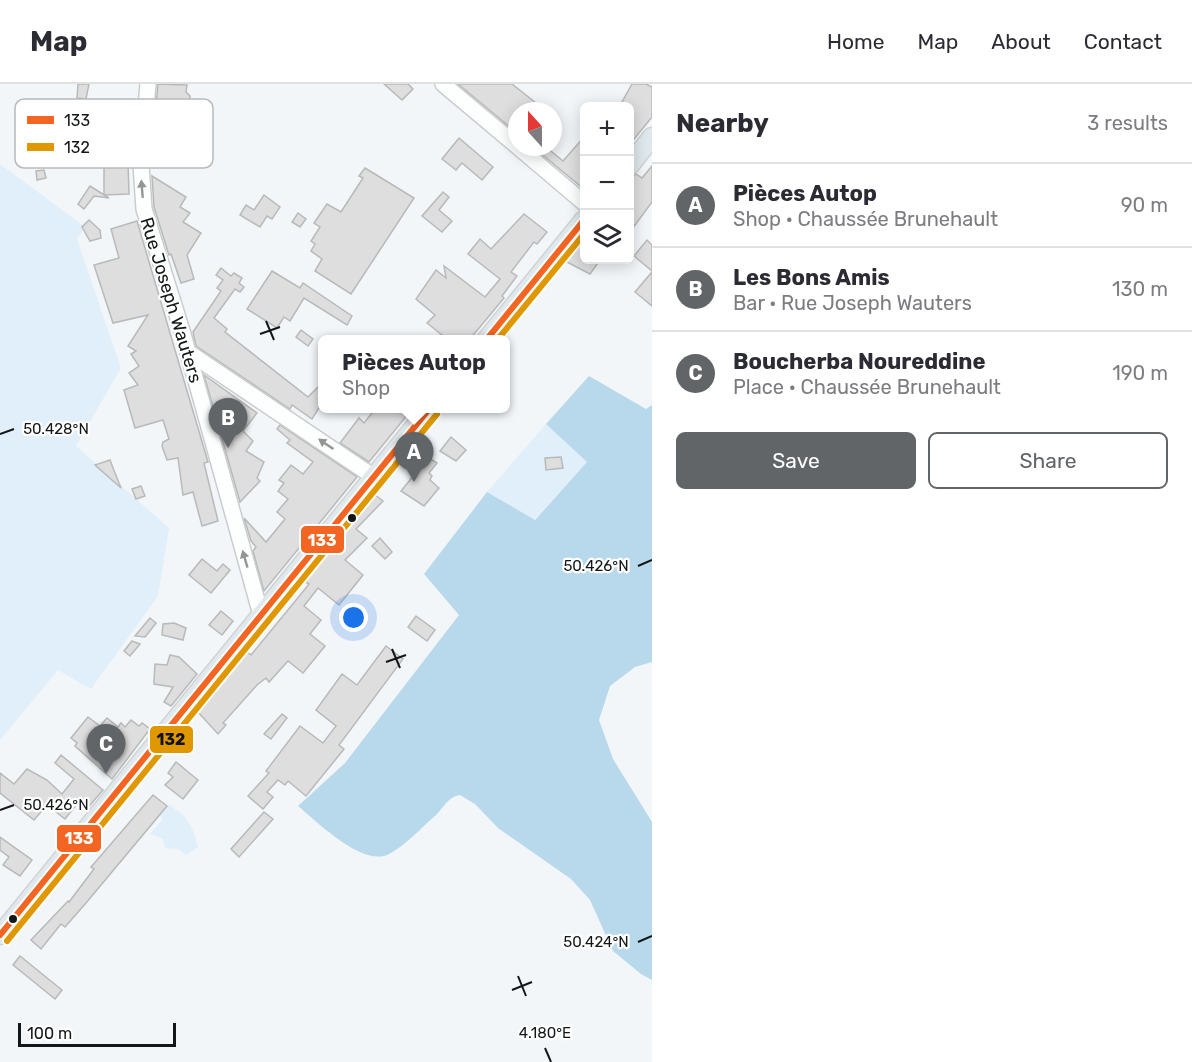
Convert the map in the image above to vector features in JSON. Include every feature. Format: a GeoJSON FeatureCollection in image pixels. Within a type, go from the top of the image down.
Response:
{"type":"FeatureCollection","features":[{"type":"Feature","properties":{"kind":"main road"},"geometry":{"type":"LineString","coordinates":[[634,160],[652,137]]}},
{"type":"Feature","properties":{"kind":"main road"},"geometry":{"type":"LineString","coordinates":[[490,335],[580,226]]}},
{"type":"Feature","properties":{"kind":"main road"},"geometry":{"type":"LineString","coordinates":[[0,935],[426,413]]}},
{"type":"Feature","properties":{"kind":"street","name":"Rue Joseph Wauters"},"geometry":{"type":"LineString","coordinates":[[146,99],[147,84]]}},
{"type":"Feature","properties":{"kind":"street"},"geometry":{"type":"LineString","coordinates":[[443,84],[508,139]]}},
{"type":"Feature","properties":{"kind":"street"},"geometry":{"type":"LineString","coordinates":[[528,156],[580,198]]}},
{"type":"Feature","properties":{"kind":"street","name":"Rue Joseph Wauters"},"geometry":{"type":"LineString","coordinates":[[141,168],[144,209],[188,352],[261,615]]}},
{"type":"Feature","properties":{"kind":"street"},"geometry":{"type":"LineString","coordinates":[[188,352],[375,477]]}},
{"type":"Feature","properties":{"kind":"shaded area"},"geometry":{"type":"Polygon","coordinates":[[[0,164],[85,227],[77,239],[121,368],[76,446],[169,528],[158,596],[91,689],[58,670],[0,740],[0,164]]]}},
{"type":"Feature","properties":{"kind":"shaded area"},"geometry":{"type":"Polygon","coordinates":[[[589,376],[646,409],[652,405],[652,662],[635,667],[610,686],[599,720],[613,759],[652,822],[652,980],[613,951],[590,900],[571,879],[498,828],[475,804],[460,795],[449,800],[436,815],[401,846],[379,857],[367,855],[341,841],[298,806],[345,763],[459,615],[424,574],[487,492],[535,520],[587,462],[546,424],[589,376]]]}},
{"type":"Feature","properties":{"kind":"shaded area"},"geometry":{"type":"Polygon","coordinates":[[[546,424],[587,462],[534,520],[487,492],[546,424]]]}},
{"type":"Feature","properties":{"kind":"shaded area"},"geometry":{"type":"Polygon","coordinates":[[[170,804],[187,820],[196,838],[198,847],[186,855],[179,849],[165,848],[163,839],[150,834],[163,819],[160,816],[170,804]]]}},
{"type":"Feature","properties":{"kind":"building"},"geometry":{"type":"Polygon","coordinates":[[[78,84],[89,84],[86,99],[77,98],[78,84]]]}},
{"type":"Feature","properties":{"kind":"building"},"geometry":{"type":"Polygon","coordinates":[[[158,84],[187,85],[186,92],[190,96],[190,99],[157,99],[158,84]]]}},
{"type":"Feature","properties":{"kind":"building"},"geometry":{"type":"Polygon","coordinates":[[[384,84],[408,84],[413,89],[402,100],[384,84]]]}},
{"type":"Feature","properties":{"kind":"building"},"geometry":{"type":"Polygon","coordinates":[[[458,84],[512,84],[535,102],[508,102],[508,126],[458,84]]]}},
{"type":"Feature","properties":{"kind":"building"},"geometry":{"type":"Polygon","coordinates":[[[632,84],[646,84],[652,87],[652,117],[634,139],[634,102],[622,102],[632,84]]]}},
{"type":"Feature","properties":{"kind":"building"},"geometry":{"type":"Polygon","coordinates":[[[459,138],[493,167],[482,180],[462,163],[456,170],[442,159],[459,138]]]}},
{"type":"Feature","properties":{"kind":"building"},"geometry":{"type":"Polygon","coordinates":[[[580,142],[580,186],[544,156],[557,156],[563,161],[580,142]]]}},
{"type":"Feature","properties":{"kind":"building"},"geometry":{"type":"Polygon","coordinates":[[[652,166],[652,202],[634,227],[634,176],[636,174],[642,178],[652,166]]]}},
{"type":"Feature","properties":{"kind":"building"},"geometry":{"type":"Polygon","coordinates":[[[104,168],[128,168],[129,194],[104,195],[104,168]]]}},
{"type":"Feature","properties":{"kind":"building"},"geometry":{"type":"Polygon","coordinates":[[[365,168],[414,198],[351,294],[315,271],[322,259],[311,251],[315,244],[311,241],[320,227],[314,223],[327,204],[341,212],[363,178],[359,176],[365,168]]]}},
{"type":"Feature","properties":{"kind":"building"},"geometry":{"type":"Polygon","coordinates":[[[44,170],[46,178],[37,180],[36,171],[44,170]]]}},
{"type":"Feature","properties":{"kind":"building"},"geometry":{"type":"Polygon","coordinates":[[[152,176],[186,197],[180,207],[190,213],[183,222],[201,233],[187,255],[194,279],[181,283],[171,254],[169,255],[154,207],[152,176]]]}},
{"type":"Feature","properties":{"kind":"building"},"geometry":{"type":"Polygon","coordinates":[[[90,186],[109,198],[94,196],[84,209],[78,204],[90,186]]]}},
{"type":"Feature","properties":{"kind":"building"},"geometry":{"type":"Polygon","coordinates":[[[443,192],[449,197],[439,210],[452,221],[442,232],[422,216],[443,192]]]}},
{"type":"Feature","properties":{"kind":"building"},"geometry":{"type":"Polygon","coordinates":[[[264,195],[280,207],[272,219],[267,216],[260,227],[240,215],[246,205],[254,210],[264,195]]]}},
{"type":"Feature","properties":{"kind":"building"},"geometry":{"type":"Polygon","coordinates":[[[298,213],[306,219],[300,227],[292,222],[298,213]]]}},
{"type":"Feature","properties":{"kind":"building"},"geometry":{"type":"Polygon","coordinates":[[[524,214],[547,232],[537,244],[534,242],[511,272],[517,276],[502,296],[504,298],[473,335],[442,335],[427,323],[435,315],[416,299],[436,270],[446,278],[444,266],[485,297],[500,279],[468,254],[480,239],[491,249],[524,214]]]}},
{"type":"Feature","properties":{"kind":"building"},"geometry":{"type":"Polygon","coordinates":[[[89,220],[100,230],[101,238],[90,241],[82,227],[89,220]]]}},
{"type":"Feature","properties":{"kind":"building"},"geometry":{"type":"Polygon","coordinates":[[[137,221],[208,462],[204,463],[218,521],[202,526],[193,492],[183,495],[178,458],[167,460],[162,446],[163,442],[169,439],[163,420],[135,428],[124,390],[138,385],[129,373],[139,366],[131,354],[136,351],[128,346],[148,315],[113,323],[94,265],[119,258],[111,229],[137,221]]]}},
{"type":"Feature","properties":{"kind":"building"},"geometry":{"type":"Polygon","coordinates":[[[647,240],[652,245],[652,271],[634,256],[647,240]]]}},
{"type":"Feature","properties":{"kind":"building"},"geometry":{"type":"Polygon","coordinates":[[[580,243],[580,264],[597,264],[590,274],[565,261],[580,243]]]}},
{"type":"Feature","properties":{"kind":"building"},"geometry":{"type":"Polygon","coordinates":[[[221,268],[231,276],[234,273],[242,278],[239,283],[244,287],[240,292],[235,289],[214,318],[227,329],[225,332],[308,397],[318,387],[318,409],[312,419],[292,405],[290,409],[196,346],[193,332],[221,291],[217,288],[223,280],[216,275],[221,268]]]}},
{"type":"Feature","properties":{"kind":"building"},"geometry":{"type":"Polygon","coordinates":[[[272,271],[300,288],[303,283],[352,316],[347,325],[304,298],[290,321],[284,317],[277,328],[247,309],[272,271]]]}},
{"type":"Feature","properties":{"kind":"building"},"geometry":{"type":"Polygon","coordinates":[[[652,272],[652,306],[635,292],[652,272]]]}},
{"type":"Feature","properties":{"kind":"building"},"geometry":{"type":"Polygon","coordinates":[[[301,330],[313,339],[308,346],[296,337],[301,330]]]}},
{"type":"Feature","properties":{"kind":"building"},"geometry":{"type":"Polygon","coordinates":[[[204,375],[257,413],[243,431],[253,441],[246,451],[264,462],[257,478],[260,481],[240,502],[204,375]]]}},
{"type":"Feature","properties":{"kind":"building"},"geometry":{"type":"Polygon","coordinates":[[[372,413],[409,413],[369,462],[340,443],[359,418],[364,423],[372,413]]]}},
{"type":"Feature","properties":{"kind":"building"},"geometry":{"type":"Polygon","coordinates":[[[280,425],[357,477],[264,591],[253,551],[256,547],[251,541],[244,518],[266,542],[285,519],[277,512],[288,499],[278,491],[284,483],[279,480],[291,465],[303,474],[313,462],[287,443],[290,440],[277,429],[280,425]]]}},
{"type":"Feature","properties":{"kind":"building"},"geometry":{"type":"Polygon","coordinates":[[[451,437],[466,450],[456,461],[440,451],[451,437]]]}},
{"type":"Feature","properties":{"kind":"building"},"geometry":{"type":"Polygon","coordinates":[[[424,455],[437,463],[429,473],[432,476],[430,480],[439,488],[424,506],[401,491],[414,475],[412,470],[424,455]]]}},
{"type":"Feature","properties":{"kind":"building"},"geometry":{"type":"Polygon","coordinates":[[[561,457],[563,468],[546,470],[545,458],[561,457]]]}},
{"type":"Feature","properties":{"kind":"building"},"geometry":{"type":"Polygon","coordinates":[[[110,460],[113,468],[121,488],[95,465],[110,460]]]}},
{"type":"Feature","properties":{"kind":"building"},"geometry":{"type":"Polygon","coordinates":[[[141,486],[145,496],[136,499],[132,489],[141,486]]]}},
{"type":"Feature","properties":{"kind":"building"},"geometry":{"type":"Polygon","coordinates":[[[374,494],[383,501],[356,529],[367,538],[345,560],[363,575],[339,605],[318,588],[304,606],[321,620],[310,634],[325,646],[303,673],[288,661],[269,682],[266,678],[257,685],[223,723],[226,725],[218,734],[197,711],[246,651],[251,655],[301,594],[309,584],[304,581],[374,494]]]}},
{"type":"Feature","properties":{"kind":"building"},"geometry":{"type":"Polygon","coordinates":[[[380,538],[392,552],[385,559],[372,546],[380,538]]]}},
{"type":"Feature","properties":{"kind":"building"},"geometry":{"type":"Polygon","coordinates":[[[202,559],[217,571],[223,564],[230,570],[211,593],[189,575],[202,559]]]}},
{"type":"Feature","properties":{"kind":"building"},"geometry":{"type":"Polygon","coordinates":[[[221,611],[233,621],[222,635],[209,625],[221,611]]]}},
{"type":"Feature","properties":{"kind":"building"},"geometry":{"type":"Polygon","coordinates":[[[416,616],[435,630],[427,641],[408,627],[416,616]]]}},
{"type":"Feature","properties":{"kind":"building"},"geometry":{"type":"Polygon","coordinates":[[[150,618],[156,623],[145,637],[135,636],[150,618]]]}},
{"type":"Feature","properties":{"kind":"building"},"geometry":{"type":"Polygon","coordinates":[[[174,623],[186,628],[183,640],[162,635],[163,624],[174,623]]]}},
{"type":"Feature","properties":{"kind":"building"},"geometry":{"type":"Polygon","coordinates":[[[132,641],[140,644],[130,656],[124,651],[132,641]]]}},
{"type":"Feature","properties":{"kind":"building"},"geometry":{"type":"Polygon","coordinates":[[[386,646],[403,659],[339,745],[344,749],[306,796],[288,781],[285,785],[278,780],[267,792],[273,797],[263,809],[248,796],[269,773],[266,771],[300,726],[323,743],[336,726],[316,710],[342,674],[357,685],[386,646]]]}},
{"type":"Feature","properties":{"kind":"building"},"geometry":{"type":"Polygon","coordinates":[[[170,655],[179,657],[197,674],[171,706],[164,702],[173,687],[154,684],[155,664],[167,665],[170,655]]]}},
{"type":"Feature","properties":{"kind":"building"},"geometry":{"type":"Polygon","coordinates":[[[282,714],[287,718],[271,739],[264,734],[282,714]]]}},
{"type":"Feature","properties":{"kind":"building"},"geometry":{"type":"Polygon","coordinates":[[[88,717],[100,726],[107,718],[118,727],[121,723],[125,727],[131,720],[139,726],[142,723],[150,729],[112,779],[75,746],[77,743],[71,738],[88,717]]]}},
{"type":"Feature","properties":{"kind":"building"},"geometry":{"type":"Polygon","coordinates":[[[61,755],[103,790],[85,811],[77,804],[65,819],[47,805],[34,820],[0,793],[0,773],[14,784],[27,769],[47,780],[62,794],[74,779],[55,763],[61,755]]]}},
{"type":"Feature","properties":{"kind":"building"},"geometry":{"type":"Polygon","coordinates":[[[176,762],[198,780],[183,799],[165,785],[173,777],[168,773],[176,762]]]}},
{"type":"Feature","properties":{"kind":"building"},"geometry":{"type":"Polygon","coordinates":[[[153,795],[167,806],[65,927],[61,924],[41,949],[31,940],[69,902],[94,869],[91,867],[153,795]]]}},
{"type":"Feature","properties":{"kind":"building"},"geometry":{"type":"Polygon","coordinates":[[[264,812],[273,819],[239,857],[231,849],[264,812]]]}},
{"type":"Feature","properties":{"kind":"building"},"geometry":{"type":"Polygon","coordinates":[[[0,837],[32,860],[20,876],[3,865],[9,857],[0,850],[0,837]]]}},
{"type":"Feature","properties":{"kind":"building"},"geometry":{"type":"Polygon","coordinates":[[[20,956],[62,990],[55,999],[13,965],[20,956]]]}},
{"type":"Feature","properties":{"kind":"transit line","name":"133"},"geometry":{"type":"LineString","coordinates":[[490,335],[580,225]]}},
{"type":"Feature","properties":{"kind":"transit line","name":"132"},"geometry":{"type":"LineString","coordinates":[[501,335],[580,239]]}},
{"type":"Feature","properties":{"kind":"transit line","name":"133"},"geometry":{"type":"LineString","coordinates":[[0,935],[426,413]]}},
{"type":"Feature","properties":{"kind":"transit line","name":"132"},"geometry":{"type":"LineString","coordinates":[[7,941],[437,414]]}},
{"type":"Feature","properties":{"kind":"place","name":"Les Bons Amis"},"geometry":{"type":"Point","coordinates":[228,448]}},
{"type":"Feature","properties":{"kind":"place","name":"Pièces Autop"},"geometry":{"type":"Point","coordinates":[414,482]}},
{"type":"Feature","properties":{"kind":"place","name":"Boucherba Noureddine"},"geometry":{"type":"Point","coordinates":[106,774]}}]}
